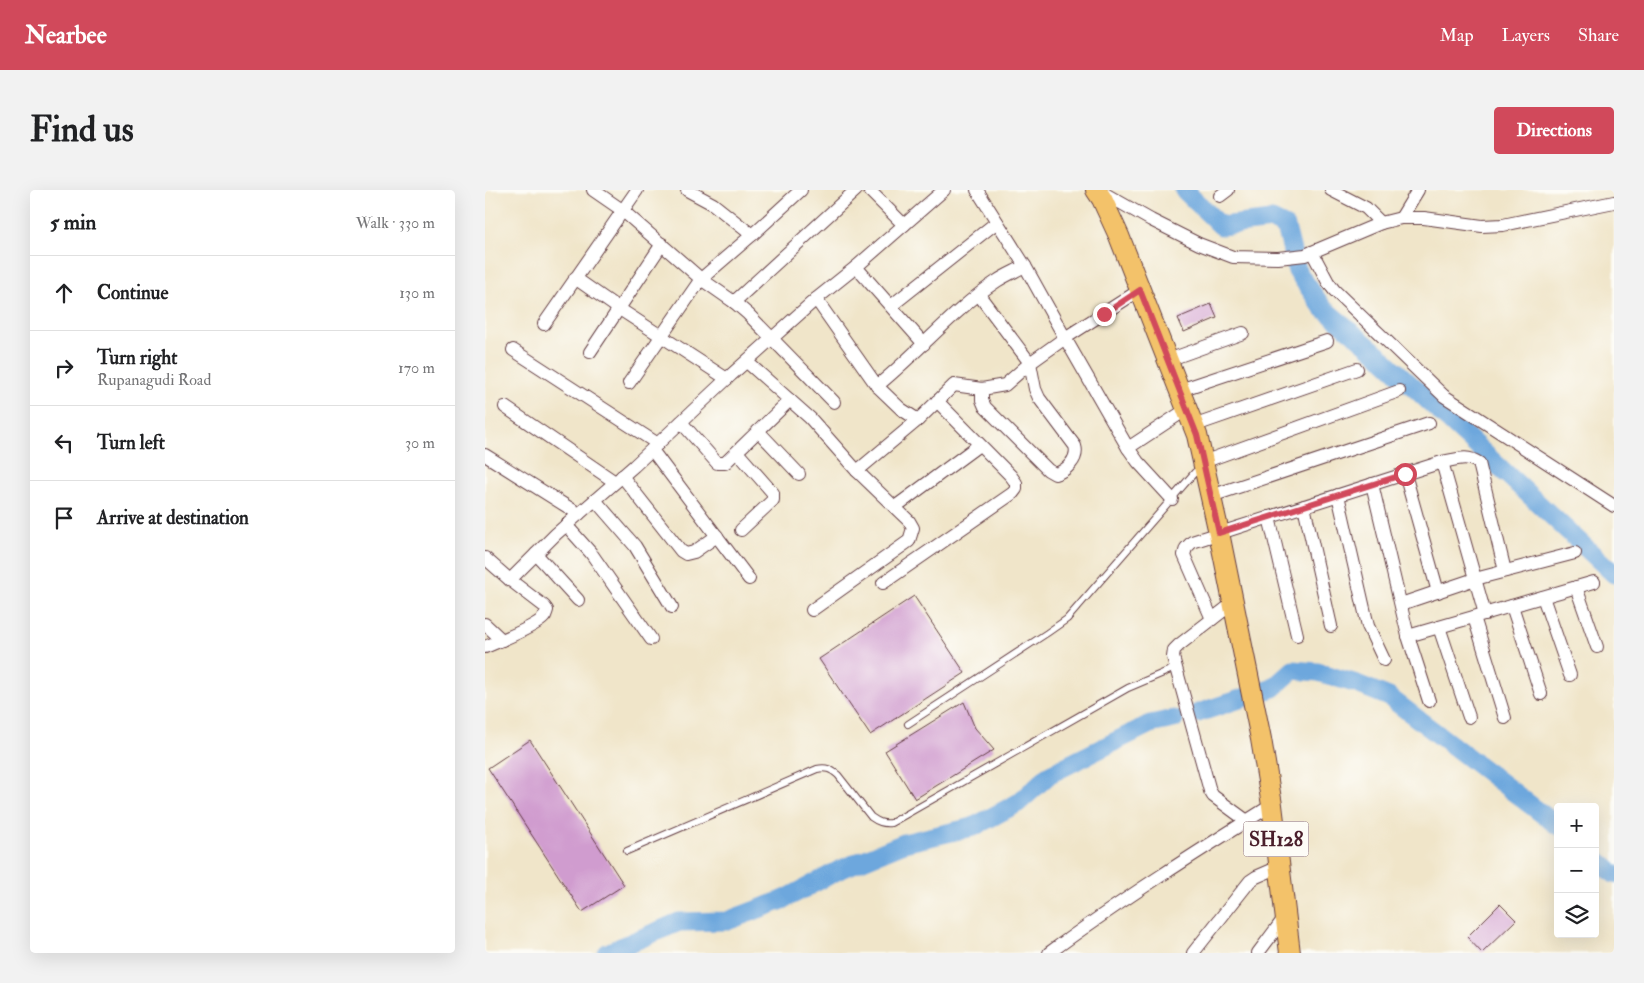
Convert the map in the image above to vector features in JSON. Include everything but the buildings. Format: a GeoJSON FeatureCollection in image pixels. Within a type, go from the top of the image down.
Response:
{"type":"FeatureCollection","features":[{"type":"Feature","properties":{"kind":"main road","name":"SH128"},"geometry":{"type":"LineString","coordinates":[[1096,190],[1119,236],[1187,408],[1204,465],[1259,726],[1273,805],[1290,953]]}},
{"type":"Feature","properties":{"kind":"street"},"geometry":{"type":"LineString","coordinates":[[593,190],[623,210],[701,279],[734,302],[773,338],[834,402]]}},
{"type":"Feature","properties":{"kind":"street"},"geometry":{"type":"LineString","coordinates":[[544,324],[637,190]]}},
{"type":"Feature","properties":{"kind":"street"},"geometry":{"type":"LineString","coordinates":[[687,190],[713,204],[752,235]]}},
{"type":"Feature","properties":{"kind":"street"},"geometry":{"type":"LineString","coordinates":[[629,383],[701,279],[801,190]]}},
{"type":"Feature","properties":{"kind":"street"},"geometry":{"type":"LineString","coordinates":[[734,302],[857,190]]}},
{"type":"Feature","properties":{"kind":"street"},"geometry":{"type":"LineString","coordinates":[[869,190],[904,225]]}},
{"type":"Feature","properties":{"kind":"street"},"geometry":{"type":"LineString","coordinates":[[510,580],[566,525],[655,447],[816,299],[856,267],[944,190]]}},
{"type":"Feature","properties":{"kind":"street"},"geometry":{"type":"LineString","coordinates":[[977,190],[1025,266],[1128,448],[1138,462],[1172,499]]}},
{"type":"Feature","properties":{"kind":"street"},"geometry":{"type":"LineString","coordinates":[[1096,190],[1119,195],[1199,244],[1233,257],[1278,258],[1309,254],[1381,223],[1401,218],[1424,218],[1482,226],[1503,225],[1614,202]]}},
{"type":"Feature","properties":{"kind":"street"},"geometry":{"type":"LineString","coordinates":[[1331,190],[1366,208],[1381,223]]}},
{"type":"Feature","properties":{"kind":"street"},"geometry":{"type":"LineString","coordinates":[[1401,218],[1418,190]]}},
{"type":"Feature","properties":{"kind":"street"},"geometry":{"type":"LineString","coordinates":[[891,306],[997,222]]}},
{"type":"Feature","properties":{"kind":"street"},"geometry":{"type":"LineString","coordinates":[[590,352],[662,244]]}},
{"type":"Feature","properties":{"kind":"street"},"geometry":{"type":"LineString","coordinates":[[1309,254],[1334,290],[1437,390],[1614,506]]}},
{"type":"Feature","properties":{"kind":"street"},"geometry":{"type":"LineString","coordinates":[[877,386],[979,295],[998,280],[1025,266]]}},
{"type":"Feature","properties":{"kind":"street"},"geometry":{"type":"LineString","coordinates":[[856,267],[925,344]]}},
{"type":"Feature","properties":{"kind":"street"},"geometry":{"type":"LineString","coordinates":[[575,278],[727,379]]}},
{"type":"Feature","properties":{"kind":"street"},"geometry":{"type":"LineString","coordinates":[[857,471],[918,420],[953,385],[982,390],[1005,385],[1030,363],[1065,338],[1140,290]]}},
{"type":"Feature","properties":{"kind":"street"},"geometry":{"type":"LineString","coordinates":[[979,295],[1030,363],[1035,389],[1039,398],[1075,446],[1076,458],[1061,472],[1055,474],[1048,470],[985,407],[982,400],[982,390]]}},
{"type":"Feature","properties":{"kind":"street"},"geometry":{"type":"LineString","coordinates":[[816,299],[877,386],[901,409],[918,420]]}},
{"type":"Feature","properties":{"kind":"street"},"geometry":{"type":"LineString","coordinates":[[1168,360],[1243,333]]}},
{"type":"Feature","properties":{"kind":"street"},"geometry":{"type":"LineString","coordinates":[[1128,448],[1187,408],[1327,341]]}},
{"type":"Feature","properties":{"kind":"street"},"geometry":{"type":"LineString","coordinates":[[513,350],[655,447],[749,579]]}},
{"type":"Feature","properties":{"kind":"street"},"geometry":{"type":"LineString","coordinates":[[747,362],[810,418],[857,471],[909,521],[913,528],[909,541],[812,610]]}},
{"type":"Feature","properties":{"kind":"street"},"geometry":{"type":"LineString","coordinates":[[1187,408],[1357,369]]}},
{"type":"Feature","properties":{"kind":"street"},"geometry":{"type":"LineString","coordinates":[[1204,465],[1399,391]]}},
{"type":"Feature","properties":{"kind":"street"},"geometry":{"type":"LineString","coordinates":[[681,422],[717,463],[725,463],[790,400]]}},
{"type":"Feature","properties":{"kind":"street"},"geometry":{"type":"LineString","coordinates":[[883,583],[1013,493],[1016,489],[1016,483],[1011,476],[937,401]]}},
{"type":"Feature","properties":{"kind":"street"},"geometry":{"type":"LineString","coordinates":[[505,407],[619,479],[681,551],[686,554],[694,552],[717,536]]}},
{"type":"Feature","properties":{"kind":"street"},"geometry":{"type":"LineString","coordinates":[[1211,496],[1429,423]]}},
{"type":"Feature","properties":{"kind":"street"},"geometry":{"type":"LineString","coordinates":[[758,431],[799,474]]}},
{"type":"Feature","properties":{"kind":"street"},"geometry":{"type":"LineString","coordinates":[[895,507],[979,444]]}},
{"type":"Feature","properties":{"kind":"street"},"geometry":{"type":"LineString","coordinates":[[737,452],[773,493],[773,500],[741,530]]}},
{"type":"Feature","properties":{"kind":"street"},"geometry":{"type":"LineString","coordinates":[[485,455],[579,514]]}},
{"type":"Feature","properties":{"kind":"street"},"geometry":{"type":"LineString","coordinates":[[1212,619],[1184,555],[1186,548],[1192,542],[1442,462],[1464,458],[1472,458],[1479,463],[1505,571]]}},
{"type":"Feature","properties":{"kind":"street"},"geometry":{"type":"LineString","coordinates":[[1442,462],[1475,578],[1480,615],[1505,718]]}},
{"type":"Feature","properties":{"kind":"street"},"geometry":{"type":"LineString","coordinates":[[1405,474],[1438,592]]}},
{"type":"Feature","properties":{"kind":"street"},"geometry":{"type":"LineString","coordinates":[[1372,484],[1409,636],[1429,701]]}},
{"type":"Feature","properties":{"kind":"street"},"geometry":{"type":"LineString","coordinates":[[1338,495],[1368,626],[1385,660]]}},
{"type":"Feature","properties":{"kind":"street"},"geometry":{"type":"LineString","coordinates":[[595,500],[635,546],[672,607]]}},
{"type":"Feature","properties":{"kind":"street"},"geometry":{"type":"LineString","coordinates":[[1304,506],[1331,626]]}},
{"type":"Feature","properties":{"kind":"street"},"geometry":{"type":"LineString","coordinates":[[1269,517],[1297,635]]}},
{"type":"Feature","properties":{"kind":"street"},"geometry":{"type":"LineString","coordinates":[[566,525],[591,553],[651,639]]}},
{"type":"Feature","properties":{"kind":"street"},"geometry":{"type":"LineString","coordinates":[[1401,604],[1475,578],[1575,553]]}},
{"type":"Feature","properties":{"kind":"street"},"geometry":{"type":"LineString","coordinates":[[536,554],[578,600]]}},
{"type":"Feature","properties":{"kind":"street"},"geometry":{"type":"LineString","coordinates":[[485,558],[547,610],[543,618],[538,622],[485,647]]}},
{"type":"Feature","properties":{"kind":"street"},"geometry":{"type":"LineString","coordinates":[[1409,636],[1594,582]]}},
{"type":"Feature","properties":{"kind":"street"},"geometry":{"type":"LineString","coordinates":[[1576,587],[1597,647]]}},
{"type":"Feature","properties":{"kind":"street"},"geometry":{"type":"LineString","coordinates":[[1543,596],[1570,675]]}},
{"type":"Feature","properties":{"kind":"street"},"geometry":{"type":"LineString","coordinates":[[1233,603],[1175,650],[1173,657],[1210,791],[1218,801],[1247,821]]}},
{"type":"Feature","properties":{"kind":"street"},"geometry":{"type":"LineString","coordinates":[[1512,606],[1541,694]]}},
{"type":"Feature","properties":{"kind":"street"},"geometry":{"type":"LineString","coordinates":[[485,624],[502,640]]}},
{"type":"Feature","properties":{"kind":"street"},"geometry":{"type":"LineString","coordinates":[[1439,627],[1469,717]]}},
{"type":"Feature","properties":{"kind":"street"},"geometry":{"type":"LineString","coordinates":[[1049,953],[1134,894],[1273,805]]}},
{"type":"Feature","properties":{"kind":"street"},"geometry":{"type":"LineString","coordinates":[[1193,953],[1249,881],[1279,867]]}},
{"type":"Feature","properties":{"kind":"street"},"geometry":{"type":"LineString","coordinates":[[1258,953],[1285,917]]}},
{"type":"Feature","properties":{"kind":"lane"},"geometry":{"type":"LineString","coordinates":[[908,724],[1067,619],[1195,472],[1204,465]]}},
{"type":"Feature","properties":{"kind":"lane"},"geometry":{"type":"LineString","coordinates":[[627,851],[817,769],[826,768],[838,775],[871,817],[877,822],[891,823],[1128,688],[1175,668]]}},
{"type":"Feature","properties":{"kind":"waterway"},"geometry":{"type":"LineString","coordinates":[[1184,190],[1221,226],[1272,220],[1286,227],[1297,271],[1323,308],[1379,355],[1614,574]]}},
{"type":"Feature","properties":{"kind":"waterway"},"geometry":{"type":"LineString","coordinates":[[1198,713],[1273,688],[1293,670],[1318,672],[1357,684],[1389,697],[1554,823]]}},
{"type":"Feature","properties":{"kind":"waterway"},"geometry":{"type":"LineString","coordinates":[[607,953],[679,922],[727,921],[785,899],[839,870],[904,843],[973,827],[1018,803],[1050,774],[1150,724],[1174,719]]}},
{"type":"Feature","properties":{"kind":"waterway"},"geometry":{"type":"LineString","coordinates":[[1599,861],[1614,874]]}},
{"type":"Feature","properties":{"kind":"route"},"geometry":{"type":"LineString","coordinates":[[1104,314],[1140,290],[1197,435],[1219,533],[1405,474]]}}]}
